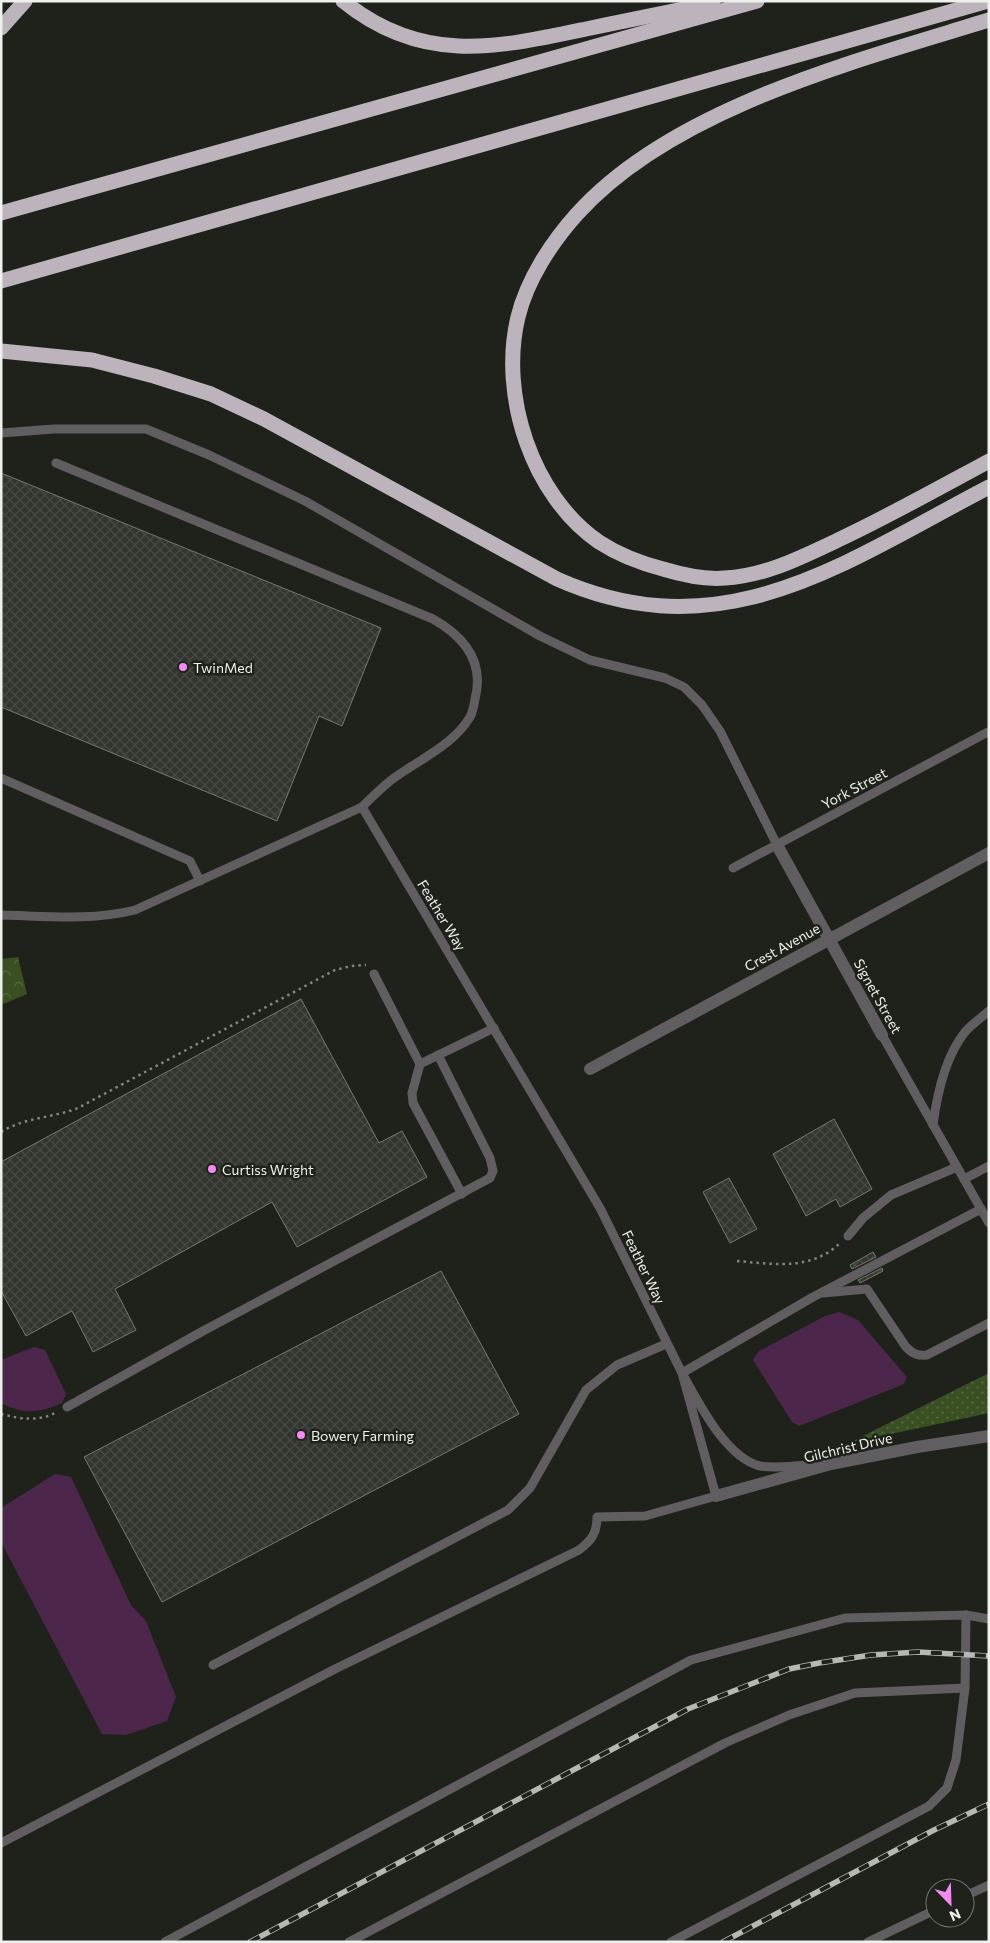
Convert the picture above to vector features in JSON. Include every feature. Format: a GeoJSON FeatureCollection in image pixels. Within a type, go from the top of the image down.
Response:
{"type":"FeatureCollection","features":[{"type":"Feature","properties":{"kind":"highway"},"geometry":{"type":"LineString","coordinates":[[1,28],[25,1]]}},
{"type":"Feature","properties":{"kind":"highway"},"geometry":{"type":"LineString","coordinates":[[343,1],[382,26],[408,37],[443,45],[490,47],[509,45],[724,1]]}},
{"type":"Feature","properties":{"kind":"highway"},"geometry":{"type":"LineString","coordinates":[[1,213],[757,1]]}},
{"type":"Feature","properties":{"kind":"highway"},"geometry":{"type":"LineString","coordinates":[[1,281],[988,1]]}},
{"type":"Feature","properties":{"kind":"highway"},"geometry":{"type":"LineString","coordinates":[[989,20],[888,51],[749,101],[674,140],[634,165],[577,214],[541,264],[527,290],[518,318],[512,374],[516,408],[534,458],[559,502],[576,522],[596,540],[618,553],[643,564],[698,577],[723,579],[748,575],[804,557],[989,461]]}},
{"type":"Feature","properties":{"kind":"highway"},"geometry":{"type":"LineString","coordinates":[[1,350],[92,360],[177,382],[211,394],[264,418],[557,579],[583,591],[638,604],[697,607],[724,605],[768,594],[823,573],[989,487]]}},
{"type":"Feature","properties":{"kind":"street","name":"Signet Street"},"geometry":{"type":"LineString","coordinates":[[777,845],[882,1035]]}},
{"type":"Feature","properties":{"kind":"street","name":"Crest Avenue"},"geometry":{"type":"LineString","coordinates":[[590,1068],[989,853]]}},
{"type":"Feature","properties":{"kind":"street","name":"Gilchrist Drive"},"geometry":{"type":"LineString","coordinates":[[716,1496],[832,1464],[917,1447],[989,1436]]}},
{"type":"Feature","properties":{"kind":"lane"},"geometry":{"type":"LineString","coordinates":[[1,433],[63,429],[146,429],[209,455],[305,501],[540,636],[590,660],[665,678],[684,687],[702,704],[720,731],[777,845]]}},
{"type":"Feature","properties":{"kind":"lane"},"geometry":{"type":"LineString","coordinates":[[1,915],[88,917],[112,915],[135,910],[362,807],[390,781],[450,739],[471,717],[477,692],[477,670],[467,645],[453,631],[433,619],[56,463]]}},
{"type":"Feature","properties":{"kind":"lane","name":"York Street"},"geometry":{"type":"LineString","coordinates":[[733,868],[988,732]]}},
{"type":"Feature","properties":{"kind":"lane"},"geometry":{"type":"LineString","coordinates":[[1,778],[190,861],[200,881]]}},
{"type":"Feature","properties":{"kind":"lane","name":"Feather Way"},"geometry":{"type":"LineString","coordinates":[[362,807],[600,1208],[666,1344],[699,1404],[733,1450],[746,1462],[762,1466],[832,1464]]}},
{"type":"Feature","properties":{"kind":"lane"},"geometry":{"type":"LineString","coordinates":[[374,974],[420,1064],[412,1093],[413,1103],[462,1194]]}},
{"type":"Feature","properties":{"kind":"lane"},"geometry":{"type":"LineString","coordinates":[[933,1125],[936,1103],[946,1066],[965,1032],[989,1011]]}},
{"type":"Feature","properties":{"kind":"lane"},"geometry":{"type":"LineString","coordinates":[[420,1064],[494,1028]]}},
{"type":"Feature","properties":{"kind":"lane","name":"Signet Street"},"geometry":{"type":"LineString","coordinates":[[882,1035],[989,1223]]}},
{"type":"Feature","properties":{"kind":"lane"},"geometry":{"type":"LineString","coordinates":[[67,1407],[202,1331],[490,1178],[492,1166],[438,1055]]}},
{"type":"Feature","properties":{"kind":"lane"},"geometry":{"type":"LineString","coordinates":[[848,1236],[863,1218],[891,1195],[956,1164]]}},
{"type":"Feature","properties":{"kind":"lane"},"geometry":{"type":"LineString","coordinates":[[964,1179],[989,1166]]}},
{"type":"Feature","properties":{"kind":"lane"},"geometry":{"type":"LineString","coordinates":[[682,1373],[817,1294],[981,1209]]}},
{"type":"Feature","properties":{"kind":"lane"},"geometry":{"type":"LineString","coordinates":[[817,1294],[867,1289],[906,1347],[920,1356],[989,1323]]}},
{"type":"Feature","properties":{"kind":"lane"},"geometry":{"type":"LineString","coordinates":[[213,1665],[508,1510],[530,1488],[586,1390],[616,1365],[666,1344]]}},
{"type":"Feature","properties":{"kind":"lane","name":"Feather Way"},"geometry":{"type":"LineString","coordinates":[[682,1373],[716,1496]]}},
{"type":"Feature","properties":{"kind":"lane"},"geometry":{"type":"LineString","coordinates":[[1,1843],[335,1669],[579,1550],[591,1541],[597,1530],[597,1517],[645,1516],[716,1496]]}},
{"type":"Feature","properties":{"kind":"lane"},"geometry":{"type":"LineString","coordinates":[[671,1942],[929,1806],[947,1788],[956,1760],[965,1688],[966,1615]]}},
{"type":"Feature","properties":{"kind":"lane"},"geometry":{"type":"LineString","coordinates":[[165,1942],[691,1660],[845,1618],[966,1615],[989,1619]]}},
{"type":"Feature","properties":{"kind":"lane"},"geometry":{"type":"LineString","coordinates":[[349,1942],[725,1743],[789,1715],[855,1693],[965,1688]]}},
{"type":"Feature","properties":{"kind":"lane"},"geometry":{"type":"LineString","coordinates":[[975,1891],[989,1885]]}},
{"type":"Feature","properties":{"kind":"lane"},"geometry":{"type":"LineString","coordinates":[[868,1942],[925,1915]]}},
{"type":"Feature","properties":{"kind":"path"},"geometry":{"type":"LineString","coordinates":[[1,1132],[31,1118],[62,1114],[78,1108],[335,970],[366,965],[374,974]]}},
{"type":"Feature","properties":{"kind":"path"},"geometry":{"type":"LineString","coordinates":[[738,1261],[796,1265],[812,1262],[832,1251],[848,1236]]}},
{"type":"Feature","properties":{"kind":"path"},"geometry":{"type":"LineString","coordinates":[[1,1414],[21,1419],[46,1418],[67,1407]]}},
{"type":"Feature","properties":{"kind":"green space"},"geometry":{"type":"Polygon","coordinates":[[[18,957],[27,994],[1,1005],[1,959],[18,957]]]}},
{"type":"Feature","properties":{"kind":"green space"},"geometry":{"type":"Polygon","coordinates":[[[989,1373],[989,1413],[849,1443],[989,1373]]]}},
{"type":"Feature","properties":{"kind":"shaded area"},"geometry":{"type":"Polygon","coordinates":[[[839,1312],[858,1320],[907,1377],[904,1384],[799,1426],[792,1422],[753,1360],[759,1351],[825,1316],[839,1312]]]}},
{"type":"Feature","properties":{"kind":"shaded area"},"geometry":{"type":"Polygon","coordinates":[[[34,1347],[45,1350],[66,1394],[62,1403],[39,1411],[25,1411],[1,1403],[1,1360],[34,1347]]]}},
{"type":"Feature","properties":{"kind":"shaded area"},"geometry":{"type":"Polygon","coordinates":[[[55,1474],[71,1477],[131,1605],[146,1621],[176,1697],[167,1721],[126,1735],[102,1734],[1,1542],[1,1508],[55,1474]]]}},
{"type":"Feature","properties":{"kind":"building","name":"TwinMed"},"geometry":{"type":"Polygon","coordinates":[[[1,473],[381,628],[342,726],[319,716],[277,821],[1,707],[1,473]]]}},
{"type":"Feature","properties":{"kind":"building","name":"Curtiss Wright"},"geometry":{"type":"Polygon","coordinates":[[[301,999],[379,1143],[402,1131],[427,1177],[297,1247],[272,1202],[115,1289],[136,1330],[93,1352],[72,1311],[26,1336],[1,1291],[1,1162],[301,999]]]}},
{"type":"Feature","properties":{"kind":"building"},"geometry":{"type":"Polygon","coordinates":[[[834,1119],[872,1189],[840,1207],[836,1199],[806,1216],[773,1154],[834,1119]]]}},
{"type":"Feature","properties":{"kind":"building"},"geometry":{"type":"Polygon","coordinates":[[[729,1178],[757,1229],[730,1243],[703,1192],[729,1178]]]}},
{"type":"Feature","properties":{"kind":"building"},"geometry":{"type":"Polygon","coordinates":[[[873,1252],[876,1257],[852,1269],[850,1265],[873,1252]]]}},
{"type":"Feature","properties":{"kind":"building"},"geometry":{"type":"Polygon","coordinates":[[[882,1268],[883,1271],[860,1283],[858,1280],[882,1268]]]}},
{"type":"Feature","properties":{"kind":"building","name":"Bowery Farming"},"geometry":{"type":"Polygon","coordinates":[[[441,1271],[519,1414],[162,1602],[84,1457],[441,1271]]]}},
{"type":"Feature","properties":{"kind":"railway"},"geometry":{"type":"LineString","coordinates":[[250,1942],[688,1709],[789,1669],[871,1655],[918,1652],[989,1656]]}},
{"type":"Feature","properties":{"kind":"railway"},"geometry":{"type":"LineString","coordinates":[[723,1942],[934,1830],[989,1804]]}},
{"type":"Feature","properties":{"kind":"place","name":"TwinMed"},"geometry":{"type":"Point","coordinates":[183,667]}},
{"type":"Feature","properties":{"kind":"place","name":"Curtiss Wright"},"geometry":{"type":"Point","coordinates":[212,1169]}},
{"type":"Feature","properties":{"kind":"place","name":"Bowery Farming"},"geometry":{"type":"Point","coordinates":[301,1435]}}]}
